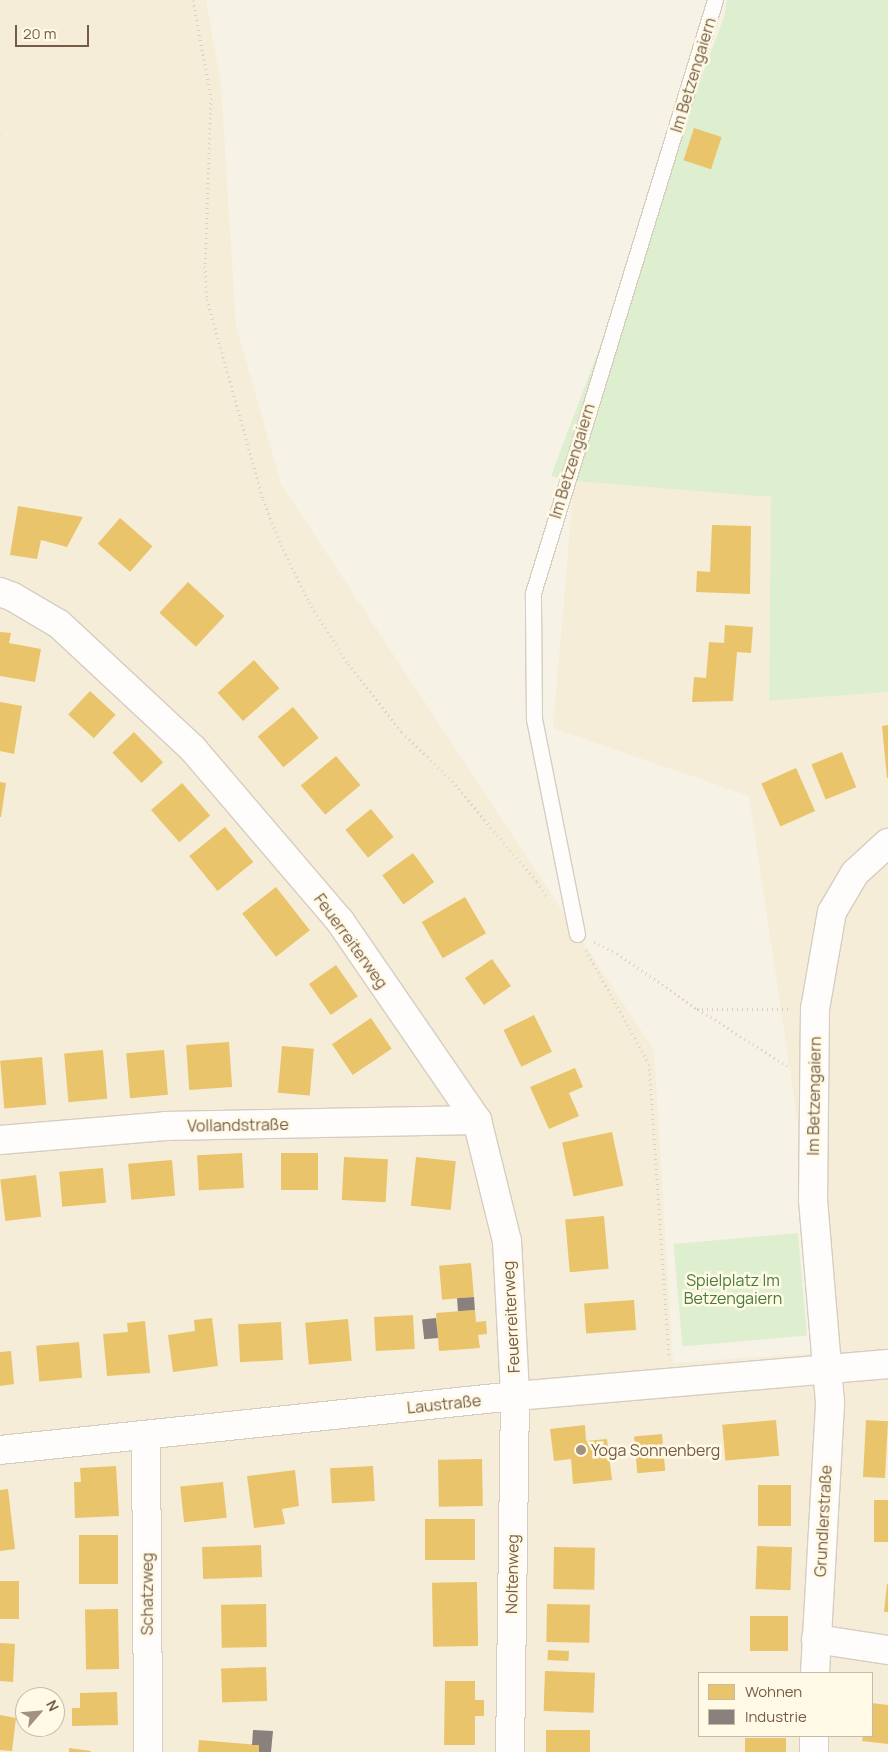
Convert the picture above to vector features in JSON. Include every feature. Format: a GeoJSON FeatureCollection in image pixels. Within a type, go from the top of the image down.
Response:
{"type":"FeatureCollection","features":[{"type":"Feature","properties":{"kind":"street","name":"Feuerreiterweg"},"geometry":{"type":"LineString","coordinates":[[0,592],[14,596],[59,624],[194,749],[340,921],[478,1120],[507,1240],[514,1396]]}},
{"type":"Feature","properties":{"kind":"street","name":"Im Betzengaiern"},"geometry":{"type":"LineString","coordinates":[[828,1370],[813,1200],[815,1009],[832,912],[856,873],[888,843]]}},
{"type":"Feature","properties":{"kind":"street","name":"Vollandstraße"},"geometry":{"type":"LineString","coordinates":[[0,1140],[165,1126],[478,1120]]}},
{"type":"Feature","properties":{"kind":"street","name":"Laustraße"},"geometry":{"type":"LineString","coordinates":[[0,1450],[514,1396],[888,1364]]}},
{"type":"Feature","properties":{"kind":"street","name":"Grundlerstraße"},"geometry":{"type":"LineString","coordinates":[[815,1672],[830,1402],[828,1370]]}},
{"type":"Feature","properties":{"kind":"street","name":"Noltenweg"},"geometry":{"type":"LineString","coordinates":[[510,1752],[514,1396]]}},
{"type":"Feature","properties":{"kind":"street","name":"Schatzweg"},"geometry":{"type":"LineString","coordinates":[[146,1436],[148,1752]]}},
{"type":"Feature","properties":{"kind":"street"},"geometry":{"type":"LineString","coordinates":[[816,1639],[888,1650]]}},
{"type":"Feature","properties":{"kind":"street"},"geometry":{"type":"LineString","coordinates":[[814,1737],[814,1752]]}},
{"type":"Feature","properties":{"kind":"lane","name":"Im Betzengaiern"},"geometry":{"type":"LineString","coordinates":[[577,934],[534,719],[533,592],[715,0]]}},
{"type":"Feature","properties":{"kind":"path"},"geometry":{"type":"LineString","coordinates":[[194,0],[211,98],[204,266],[207,299],[263,499],[281,545],[309,602],[348,664],[402,732],[452,781],[577,934],[649,1064],[670,1384]]}},
{"type":"Feature","properties":{"kind":"path"},"geometry":{"type":"LineString","coordinates":[[577,934],[617,953],[697,1009],[813,1083]]}},
{"type":"Feature","properties":{"kind":"path"},"geometry":{"type":"LineString","coordinates":[[697,1009],[815,1009]]}},
{"type":"Feature","properties":{"kind":"shaded area"},"geometry":{"type":"Polygon","coordinates":[[[0,0],[206,0],[221,84],[236,325],[281,484],[654,1050],[673,1363],[832,1352],[749,796],[553,728],[574,481],[771,497],[769,701],[888,692],[888,1752],[0,1752],[0,0]]]}},
{"type":"Feature","properties":{"kind":"green space"},"geometry":{"type":"Polygon","coordinates":[[[727,0],[888,0],[888,692],[769,701],[771,497],[574,481],[551,476],[724,17],[727,0]]]}},
{"type":"Feature","properties":{"kind":"green space","name":"Spielplatz Im Betzengaiern"},"geometry":{"type":"Polygon","coordinates":[[[798,1233],[807,1336],[682,1347],[673,1244],[798,1233]]]}},
{"type":"Feature","properties":{"kind":"building: Wohnen"},"geometry":{"type":"Polygon","coordinates":[[[694,128],[722,137],[711,169],[683,160],[694,128]]]}},
{"type":"Feature","properties":{"kind":"building: Wohnen"},"geometry":{"type":"Polygon","coordinates":[[[18,506],[83,517],[67,547],[41,540],[37,559],[10,555],[18,506]]]}},
{"type":"Feature","properties":{"kind":"building: Wohnen"},"geometry":{"type":"Polygon","coordinates":[[[120,518],[152,546],[130,572],[98,544],[120,518]]]}},
{"type":"Feature","properties":{"kind":"building: Wohnen"},"geometry":{"type":"Polygon","coordinates":[[[712,525],[751,526],[750,594],[696,592],[697,571],[710,572],[712,525]]]}},
{"type":"Feature","properties":{"kind":"building: Wohnen"},"geometry":{"type":"Polygon","coordinates":[[[188,582],[225,616],[196,647],[159,613],[188,582]]]}},
{"type":"Feature","properties":{"kind":"building: Wohnen"},"geometry":{"type":"Polygon","coordinates":[[[725,625],[753,627],[751,653],[737,652],[733,701],[692,702],[694,677],[706,678],[709,642],[724,643],[725,625]]]}},
{"type":"Feature","properties":{"kind":"building: Wohnen"},"geometry":{"type":"Polygon","coordinates":[[[0,632],[11,633],[9,643],[41,649],[35,682],[0,676],[0,632]]]}},
{"type":"Feature","properties":{"kind":"building: Wohnen"},"geometry":{"type":"Polygon","coordinates":[[[254,660],[279,688],[243,721],[218,693],[254,660]]]}},
{"type":"Feature","properties":{"kind":"building: Wohnen"},"geometry":{"type":"Polygon","coordinates":[[[90,691],[116,715],[94,738],[68,714],[90,691]]]}},
{"type":"Feature","properties":{"kind":"building: Wohnen"},"geometry":{"type":"Polygon","coordinates":[[[0,702],[22,706],[14,754],[0,751],[0,702]]]}},
{"type":"Feature","properties":{"kind":"building: Wohnen"},"geometry":{"type":"Polygon","coordinates":[[[293,707],[319,738],[283,767],[258,737],[293,707]]]}},
{"type":"Feature","properties":{"kind":"building: Wohnen"},"geometry":{"type":"Polygon","coordinates":[[[888,725],[888,778],[887,778],[882,726],[888,725]]]}},
{"type":"Feature","properties":{"kind":"building: Wohnen"},"geometry":{"type":"Polygon","coordinates":[[[134,732],[163,762],[142,783],[112,753],[134,732]]]}},
{"type":"Feature","properties":{"kind":"building: Wohnen"},"geometry":{"type":"Polygon","coordinates":[[[842,752],[856,787],[826,800],[811,764],[842,752]]]}},
{"type":"Feature","properties":{"kind":"building: Wohnen"},"geometry":{"type":"Polygon","coordinates":[[[336,756],[360,785],[325,815],[301,786],[336,756]]]}},
{"type":"Feature","properties":{"kind":"building: Wohnen"},"geometry":{"type":"Polygon","coordinates":[[[796,768],[815,811],[780,826],[761,783],[796,768]]]}},
{"type":"Feature","properties":{"kind":"building: Wohnen"},"geometry":{"type":"Polygon","coordinates":[[[0,782],[6,783],[1,817],[0,817],[0,782]]]}},
{"type":"Feature","properties":{"kind":"building: Wohnen"},"geometry":{"type":"Polygon","coordinates":[[[182,783],[210,815],[179,842],[151,810],[182,783]]]}},
{"type":"Feature","properties":{"kind":"building: Wohnen"},"geometry":{"type":"Polygon","coordinates":[[[371,809],[394,837],[368,858],[345,830],[371,809]]]}},
{"type":"Feature","properties":{"kind":"building: Wohnen"},"geometry":{"type":"Polygon","coordinates":[[[225,827],[253,862],[218,891],[189,856],[225,827]]]}},
{"type":"Feature","properties":{"kind":"building: Wohnen"},"geometry":{"type":"Polygon","coordinates":[[[413,853],[434,882],[403,904],[382,875],[413,853]]]}},
{"type":"Feature","properties":{"kind":"building: Wohnen"},"geometry":{"type":"Polygon","coordinates":[[[276,887],[310,930],[276,957],[242,913],[276,887]]]}},
{"type":"Feature","properties":{"kind":"building: Wohnen"},"geometry":{"type":"Polygon","coordinates":[[[465,897],[486,933],[443,958],[422,922],[465,897]]]}},
{"type":"Feature","properties":{"kind":"building: Wohnen"},"geometry":{"type":"Polygon","coordinates":[[[492,959],[511,986],[484,1005],[465,978],[492,959]]]}},
{"type":"Feature","properties":{"kind":"building: Wohnen"},"geometry":{"type":"Polygon","coordinates":[[[336,965],[358,996],[331,1015],[309,984],[336,965]]]}},
{"type":"Feature","properties":{"kind":"building: Wohnen"},"geometry":{"type":"Polygon","coordinates":[[[534,1015],[552,1052],[521,1067],[503,1030],[534,1015]]]}},
{"type":"Feature","properties":{"kind":"building: Wohnen"},"geometry":{"type":"Polygon","coordinates":[[[371,1018],[392,1049],[353,1075],[332,1044],[371,1018]]]}},
{"type":"Feature","properties":{"kind":"building: Wohnen"},"geometry":{"type":"Polygon","coordinates":[[[229,1042],[232,1087],[189,1090],[186,1045],[229,1042]]]}},
{"type":"Feature","properties":{"kind":"building: Wohnen"},"geometry":{"type":"Polygon","coordinates":[[[282,1046],[314,1049],[310,1096],[278,1093],[282,1046]]]}},
{"type":"Feature","properties":{"kind":"building: Wohnen"},"geometry":{"type":"Polygon","coordinates":[[[103,1050],[107,1099],[68,1102],[64,1053],[103,1050]]]}},
{"type":"Feature","properties":{"kind":"building: Wohnen"},"geometry":{"type":"Polygon","coordinates":[[[164,1050],[168,1095],[130,1098],[126,1053],[164,1050]]]}},
{"type":"Feature","properties":{"kind":"building: Wohnen"},"geometry":{"type":"Polygon","coordinates":[[[42,1057],[46,1105],[4,1108],[0,1061],[42,1057]]]}},
{"type":"Feature","properties":{"kind":"building: Wohnen"},"geometry":{"type":"Polygon","coordinates":[[[575,1068],[583,1087],[569,1093],[579,1116],[549,1129],[530,1087],[575,1068]]]}},
{"type":"Feature","properties":{"kind":"building: Wohnen"},"geometry":{"type":"Polygon","coordinates":[[[612,1132],[623,1186],[574,1196],[562,1143],[612,1132]]]}},
{"type":"Feature","properties":{"kind":"building: Wohnen"},"geometry":{"type":"Polygon","coordinates":[[[242,1153],[244,1188],[199,1190],[197,1155],[242,1153]]]}},
{"type":"Feature","properties":{"kind":"building: Wohnen"},"geometry":{"type":"Polygon","coordinates":[[[281,1153],[318,1153],[318,1190],[281,1190],[281,1153]]]}},
{"type":"Feature","properties":{"kind":"building: Wohnen"},"geometry":{"type":"Polygon","coordinates":[[[344,1157],[388,1159],[386,1202],[342,1200],[344,1157]]]}},
{"type":"Feature","properties":{"kind":"building: Wohnen"},"geometry":{"type":"Polygon","coordinates":[[[416,1157],[456,1161],[451,1210],[411,1206],[416,1157]]]}},
{"type":"Feature","properties":{"kind":"building: Wohnen"},"geometry":{"type":"Polygon","coordinates":[[[172,1160],[175,1196],[131,1200],[128,1164],[172,1160]]]}},
{"type":"Feature","properties":{"kind":"building: Wohnen"},"geometry":{"type":"Polygon","coordinates":[[[103,1168],[106,1203],[62,1207],[59,1172],[103,1168]]]}},
{"type":"Feature","properties":{"kind":"building: Wohnen"},"geometry":{"type":"Polygon","coordinates":[[[36,1175],[41,1217],[5,1221],[0,1179],[36,1175]]]}},
{"type":"Feature","properties":{"kind":"building: Wohnen"},"geometry":{"type":"Polygon","coordinates":[[[604,1216],[609,1269],[570,1272],[565,1219],[604,1216]]]}},
{"type":"Feature","properties":{"kind":"building: Wohnen"},"geometry":{"type":"Polygon","coordinates":[[[471,1263],[474,1297],[442,1300],[439,1266],[471,1263]]]}},
{"type":"Feature","properties":{"kind":"building: Wohnen"},"geometry":{"type":"Polygon","coordinates":[[[634,1300],[636,1330],[586,1333],[584,1303],[634,1300]]]}},
{"type":"Feature","properties":{"kind":"building: Wohnen"},"geometry":{"type":"Polygon","coordinates":[[[475,1310],[476,1322],[486,1321],[487,1334],[478,1335],[480,1348],[439,1351],[436,1313],[475,1310]]]}},
{"type":"Feature","properties":{"kind":"building: Wohnen"},"geometry":{"type":"Polygon","coordinates":[[[413,1315],[415,1349],[376,1351],[374,1317],[413,1315]]]}},
{"type":"Feature","properties":{"kind":"building: Wohnen"},"geometry":{"type":"Polygon","coordinates":[[[212,1318],[218,1366],[173,1372],[168,1335],[195,1331],[194,1320],[212,1318]]]}},
{"type":"Feature","properties":{"kind":"building: Wohnen"},"geometry":{"type":"Polygon","coordinates":[[[348,1319],[352,1361],[309,1365],[305,1323],[348,1319]]]}},
{"type":"Feature","properties":{"kind":"building: Wohnen"},"geometry":{"type":"Polygon","coordinates":[[[145,1321],[150,1373],[107,1376],[103,1334],[128,1332],[127,1323],[145,1321]]]}},
{"type":"Feature","properties":{"kind":"building: Wohnen"},"geometry":{"type":"Polygon","coordinates":[[[281,1322],[283,1360],[240,1362],[238,1324],[281,1322]]]}},
{"type":"Feature","properties":{"kind":"building: Wohnen"},"geometry":{"type":"Polygon","coordinates":[[[79,1342],[82,1378],[39,1382],[36,1346],[79,1342]]]}},
{"type":"Feature","properties":{"kind":"building: Wohnen"},"geometry":{"type":"Polygon","coordinates":[[[11,1351],[14,1384],[0,1386],[0,1352],[11,1351]]]}},
{"type":"Feature","properties":{"kind":"building: Wohnen"},"geometry":{"type":"Polygon","coordinates":[[[776,1420],[779,1456],[725,1461],[722,1425],[776,1420]]]}},
{"type":"Feature","properties":{"kind":"building: Wohnen"},"geometry":{"type":"Polygon","coordinates":[[[866,1420],[888,1421],[885,1478],[863,1477],[866,1420]]]}},
{"type":"Feature","properties":{"kind":"building: Wohnen","name":"Yoga Sonnenberg"},"geometry":{"type":"Polygon","coordinates":[[[585,1425],[586,1441],[607,1439],[612,1480],[573,1484],[571,1459],[554,1461],[550,1429],[585,1425]]]}},
{"type":"Feature","properties":{"kind":"building: Wohnen"},"geometry":{"type":"Polygon","coordinates":[[[662,1434],[665,1471],[637,1473],[634,1436],[662,1434]]]}},
{"type":"Feature","properties":{"kind":"building: Wohnen"},"geometry":{"type":"Polygon","coordinates":[[[482,1459],[483,1506],[439,1507],[438,1460],[482,1459]]]}},
{"type":"Feature","properties":{"kind":"building: Wohnen"},"geometry":{"type":"Polygon","coordinates":[[[116,1466],[119,1516],[75,1518],[74,1482],[81,1482],[80,1468],[116,1466]]]}},
{"type":"Feature","properties":{"kind":"building: Wohnen"},"geometry":{"type":"Polygon","coordinates":[[[373,1466],[375,1501],[332,1503],[330,1468],[373,1466]]]}},
{"type":"Feature","properties":{"kind":"building: Wohnen"},"geometry":{"type":"Polygon","coordinates":[[[295,1470],[299,1506],[282,1509],[285,1524],[254,1528],[247,1476],[295,1470]]]}},
{"type":"Feature","properties":{"kind":"building: Wohnen"},"geometry":{"type":"Polygon","coordinates":[[[223,1482],[227,1518],[184,1522],[180,1486],[223,1482]]]}},
{"type":"Feature","properties":{"kind":"building: Wohnen"},"geometry":{"type":"Polygon","coordinates":[[[758,1485],[791,1485],[791,1526],[758,1526],[758,1485]]]}},
{"type":"Feature","properties":{"kind":"building: Wohnen"},"geometry":{"type":"Polygon","coordinates":[[[8,1489],[15,1549],[0,1551],[0,1490],[8,1489]]]}},
{"type":"Feature","properties":{"kind":"building: Wohnen"},"geometry":{"type":"Polygon","coordinates":[[[874,1500],[888,1500],[888,1542],[874,1542],[874,1500]]]}},
{"type":"Feature","properties":{"kind":"building: Wohnen"},"geometry":{"type":"Polygon","coordinates":[[[425,1519],[475,1519],[475,1560],[425,1560],[425,1519]]]}},
{"type":"Feature","properties":{"kind":"building: Wohnen"},"geometry":{"type":"Polygon","coordinates":[[[79,1535],[118,1535],[118,1584],[79,1584],[79,1535]]]}},
{"type":"Feature","properties":{"kind":"building: Wohnen"},"geometry":{"type":"Polygon","coordinates":[[[261,1545],[262,1577],[203,1579],[202,1547],[261,1545]]]}},
{"type":"Feature","properties":{"kind":"building: Wohnen"},"geometry":{"type":"Polygon","coordinates":[[[757,1546],[792,1547],[790,1590],[755,1589],[757,1546]]]}},
{"type":"Feature","properties":{"kind":"building: Wohnen"},"geometry":{"type":"Polygon","coordinates":[[[554,1547],[595,1548],[594,1590],[553,1589],[554,1547]]]}},
{"type":"Feature","properties":{"kind":"building: Wohnen"},"geometry":{"type":"Polygon","coordinates":[[[0,1581],[19,1581],[19,1619],[0,1619],[0,1581]]]}},
{"type":"Feature","properties":{"kind":"building: Wohnen"},"geometry":{"type":"Polygon","coordinates":[[[477,1582],[478,1646],[433,1647],[432,1583],[477,1582]]]}},
{"type":"Feature","properties":{"kind":"building: Wohnen"},"geometry":{"type":"Polygon","coordinates":[[[887,1584],[888,1612],[884,1612],[887,1584]]]}},
{"type":"Feature","properties":{"kind":"building: Wohnen"},"geometry":{"type":"Polygon","coordinates":[[[266,1604],[267,1647],[222,1648],[221,1605],[266,1604]]]}},
{"type":"Feature","properties":{"kind":"building: Wohnen"},"geometry":{"type":"Polygon","coordinates":[[[547,1604],[590,1605],[589,1643],[546,1642],[547,1604]]]}},
{"type":"Feature","properties":{"kind":"building: Wohnen"},"geometry":{"type":"Polygon","coordinates":[[[118,1609],[119,1669],[86,1670],[85,1610],[118,1609]]]}},
{"type":"Feature","properties":{"kind":"building: Wohnen"},"geometry":{"type":"Polygon","coordinates":[[[750,1616],[788,1616],[788,1651],[750,1651],[750,1616]]]}},
{"type":"Feature","properties":{"kind":"building: Wohnen"},"geometry":{"type":"Polygon","coordinates":[[[0,1643],[15,1644],[13,1682],[0,1681],[0,1643]]]}},
{"type":"Feature","properties":{"kind":"building: Wohnen"},"geometry":{"type":"Polygon","coordinates":[[[548,1650],[569,1651],[568,1661],[547,1660],[548,1650]]]}},
{"type":"Feature","properties":{"kind":"building: Wohnen"},"geometry":{"type":"Polygon","coordinates":[[[266,1667],[267,1701],[222,1703],[221,1669],[266,1667]]]}},
{"type":"Feature","properties":{"kind":"building: Wohnen"},"geometry":{"type":"Polygon","coordinates":[[[545,1671],[595,1673],[594,1713],[544,1711],[545,1671]]]}},
{"type":"Feature","properties":{"kind":"building: Wohnen"},"geometry":{"type":"Polygon","coordinates":[[[445,1681],[475,1681],[475,1700],[484,1700],[484,1716],[475,1716],[475,1745],[444,1745],[445,1681]]]}},
{"type":"Feature","properties":{"kind":"building: Wohnen"},"geometry":{"type":"Polygon","coordinates":[[[117,1692],[118,1725],[72,1726],[72,1708],[80,1708],[80,1693],[117,1692]]]}},
{"type":"Feature","properties":{"kind":"building: Wohnen"},"geometry":{"type":"Polygon","coordinates":[[[873,1703],[888,1705],[888,1744],[862,1741],[863,1737],[873,1737],[873,1703]]]}},
{"type":"Feature","properties":{"kind":"building: Wohnen"},"geometry":{"type":"Polygon","coordinates":[[[0,1715],[15,1718],[12,1751],[0,1750],[0,1715]]]}},
{"type":"Feature","properties":{"kind":"building: Wohnen"},"geometry":{"type":"Polygon","coordinates":[[[546,1730],[590,1730],[590,1752],[546,1752],[546,1730]]]}},
{"type":"Feature","properties":{"kind":"building: Wohnen"},"geometry":{"type":"Polygon","coordinates":[[[745,1738],[786,1738],[786,1752],[745,1752],[745,1738]]]}},
{"type":"Feature","properties":{"kind":"building: Wohnen"},"geometry":{"type":"Polygon","coordinates":[[[199,1740],[259,1745],[259,1752],[198,1752],[199,1740]]]}},
{"type":"Feature","properties":{"kind":"building: Wohnen"},"geometry":{"type":"Polygon","coordinates":[[[69,1748],[91,1751],[91,1752],[69,1752],[69,1748]]]}},
{"type":"Feature","properties":{"kind":"building: Industrie"},"geometry":{"type":"Polygon","coordinates":[[[474,1297],[475,1310],[458,1311],[457,1298],[474,1297]]]}},
{"type":"Feature","properties":{"kind":"building: Industrie"},"geometry":{"type":"Polygon","coordinates":[[[436,1318],[438,1338],[424,1339],[422,1319],[436,1318]]]}},
{"type":"Feature","properties":{"kind":"building: Industrie"},"geometry":{"type":"Polygon","coordinates":[[[253,1730],[273,1731],[271,1752],[259,1752],[259,1745],[252,1745],[253,1730]]]}},
{"type":"Feature","properties":{"kind":"place","name":"Yoga Sonnenberg"},"geometry":{"type":"Point","coordinates":[581,1450]}}]}
